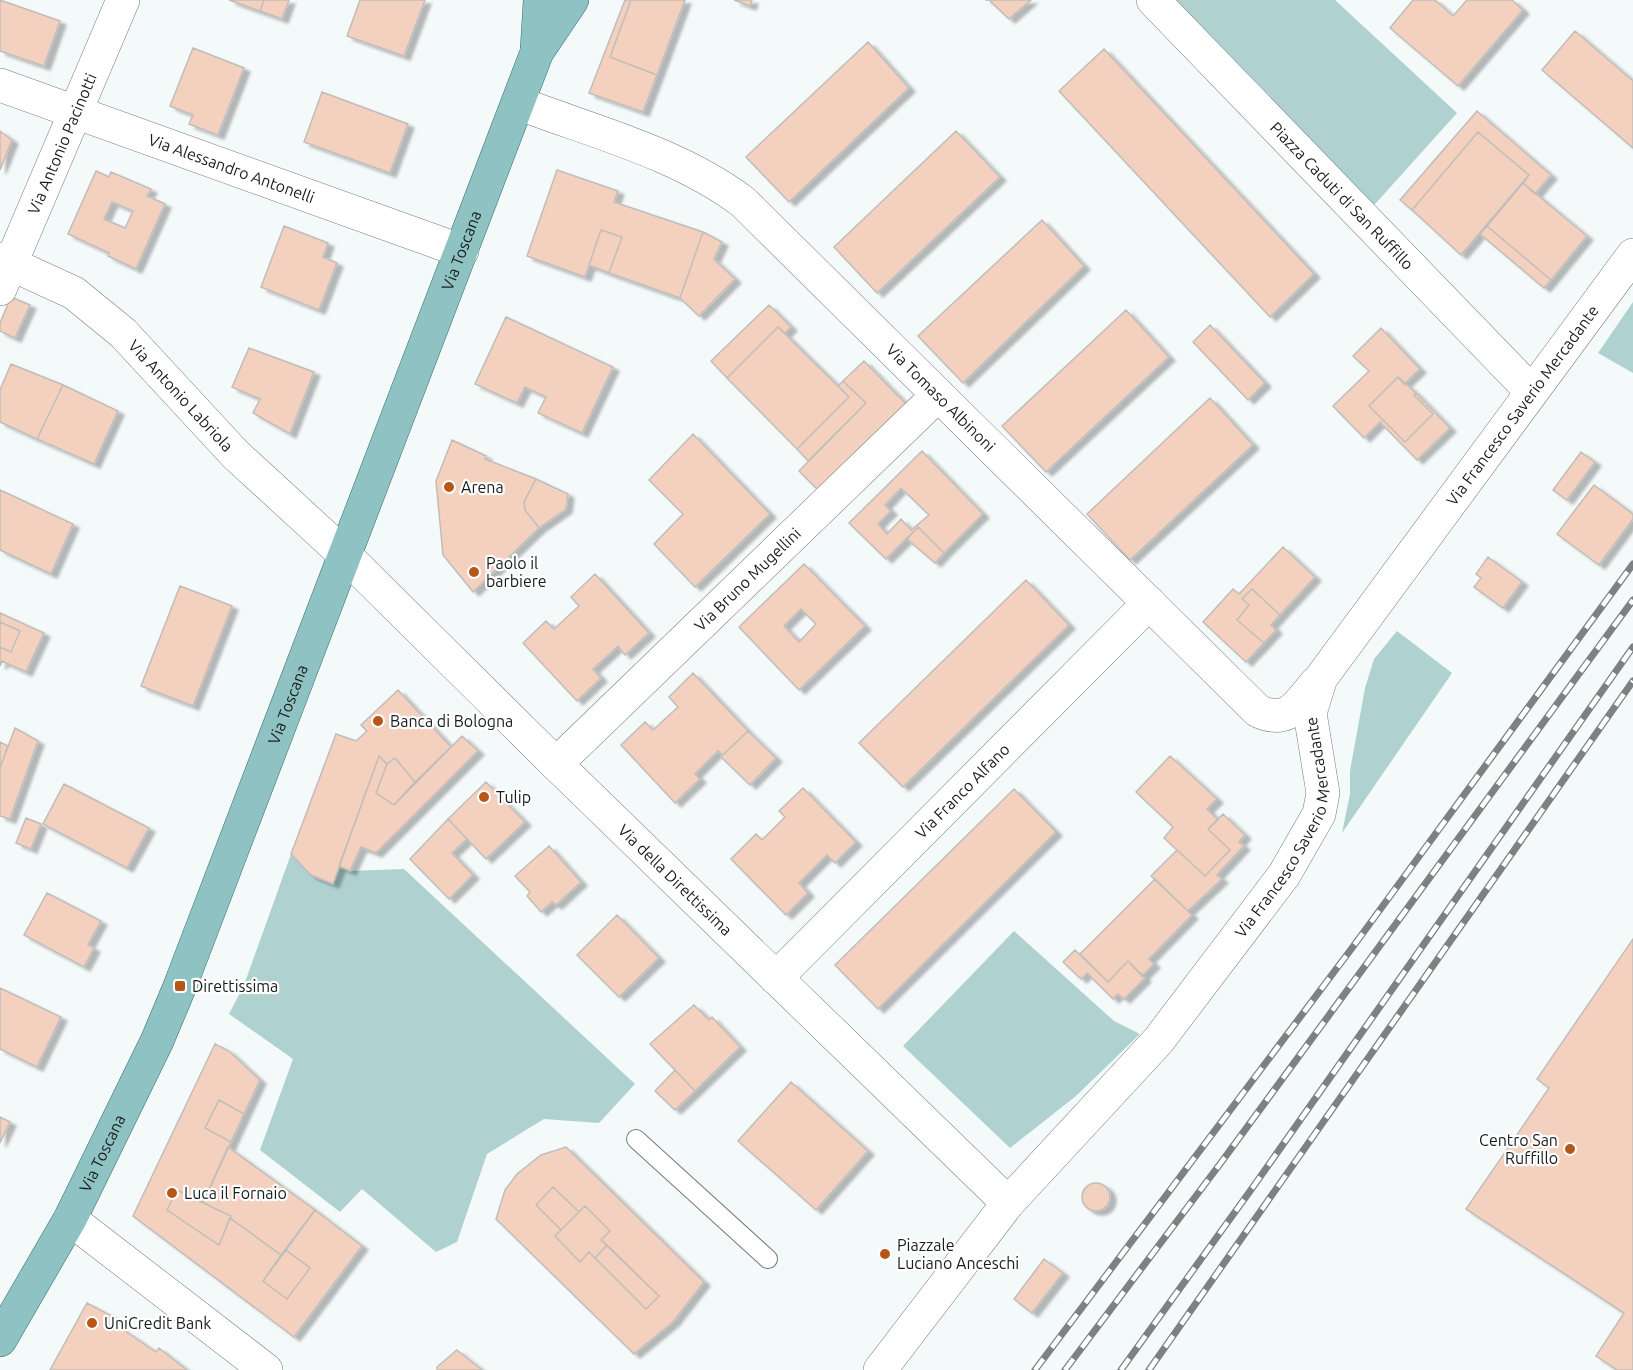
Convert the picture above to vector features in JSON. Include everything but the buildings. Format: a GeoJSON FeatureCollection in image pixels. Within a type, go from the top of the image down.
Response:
{"type":"FeatureCollection","features":[{"type":"Feature","properties":{"kind":"main road","name":"Via Toscana"},"geometry":{"type":"LineString","coordinates":[[537,52],[540,0]]}},
{"type":"Feature","properties":{"kind":"main road","name":"Via Toscana"},"geometry":{"type":"LineString","coordinates":[[0,1340],[70,1219],[142,1073],[180,986],[537,52],[572,0]]}},
{"type":"Feature","properties":{"kind":"street","name":"Via Antonio Pacinotti"},"geometry":{"type":"LineString","coordinates":[[4,271],[123,0]]}},
{"type":"Feature","properties":{"kind":"street","name":"Piazza Caduti di San Ruffillo"},"geometry":{"type":"LineString","coordinates":[[1153,0],[1531,391]]}},
{"type":"Feature","properties":{"kind":"street","name":"Via Alessandro Antonelli"},"geometry":{"type":"LineString","coordinates":[[0,85],[462,251]]}},
{"type":"Feature","properties":{"kind":"street","name":"Via Tomaso Albinoni"},"geometry":{"type":"LineString","coordinates":[[518,103],[677,163],[725,189],[743,202],[1258,711],[1269,716],[1281,717],[1292,712],[1321,678]]}},
{"type":"Feature","properties":{"kind":"street","name":"Via Francesco Saverio Mercadante"},"geometry":{"type":"LineString","coordinates":[[1008,1203],[1158,1041],[1284,875],[1319,814],[1323,793],[1310,713],[1321,678],[1633,255]]}},
{"type":"Feature","properties":{"kind":"street","name":"Via Antonio Labriola"},"geometry":{"type":"LineString","coordinates":[[4,271],[74,293],[123,333],[235,454],[346,556]]}},
{"type":"Feature","properties":{"kind":"street","name":"Via Bruno Mugellini"},"geometry":{"type":"LineString","coordinates":[[556,764],[938,395]]}},
{"type":"Feature","properties":{"kind":"street","name":"Via della Direttissima"},"geometry":{"type":"LineString","coordinates":[[346,556],[556,764],[1008,1203]]}},
{"type":"Feature","properties":{"kind":"street","name":"Via Franco Alfano"},"geometry":{"type":"LineString","coordinates":[[776,978],[1149,603]]}},
{"type":"Feature","properties":{"kind":"street"},"geometry":{"type":"LineString","coordinates":[[880,1370],[1008,1203]]}},
{"type":"Feature","properties":{"kind":"street"},"geometry":{"type":"LineString","coordinates":[[70,1219],[266,1370]]}},
{"type":"Feature","properties":{"kind":"lane"},"geometry":{"type":"LineString","coordinates":[[636,1139],[768,1259]]}},
{"type":"Feature","properties":{"kind":"shaded area"},"geometry":{"type":"Polygon","coordinates":[[[1161,0],[1335,0],[1457,113],[1367,213],[1161,0]]]}},
{"type":"Feature","properties":{"kind":"shaded area"},"geometry":{"type":"Polygon","coordinates":[[[1633,302],[1633,373],[1598,353],[1633,302]]]}},
{"type":"Feature","properties":{"kind":"shaded area"},"geometry":{"type":"Polygon","coordinates":[[[1397,631],[1452,673],[1342,833],[1350,794],[1350,771],[1365,688],[1374,659],[1397,631]]]}},
{"type":"Feature","properties":{"kind":"shaded area"},"geometry":{"type":"Polygon","coordinates":[[[291,854],[311,875],[333,884],[339,866],[350,871],[404,869],[635,1084],[599,1123],[544,1119],[487,1154],[457,1242],[436,1252],[362,1189],[340,1212],[260,1150],[293,1059],[229,1014],[244,985],[291,854]]]}},
{"type":"Feature","properties":{"kind":"shaded area"},"geometry":{"type":"Polygon","coordinates":[[[1014,931],[1114,1021],[1140,1034],[1076,1096],[1010,1148],[903,1046],[1014,931]]]}},
{"type":"Feature","properties":{"kind":"railway"},"geometry":{"type":"LineString","coordinates":[[1035,1370],[1352,948],[1633,564]]}},
{"type":"Feature","properties":{"kind":"railway"},"geometry":{"type":"LineString","coordinates":[[1065,1370],[1220,1164],[1633,600]]}},
{"type":"Feature","properties":{"kind":"railway"},"geometry":{"type":"LineString","coordinates":[[1121,1370],[1253,1187],[1633,647]]}},
{"type":"Feature","properties":{"kind":"railway"},"geometry":{"type":"LineString","coordinates":[[1149,1370],[1633,681]]}},
{"type":"Feature","properties":{"kind":"place","name":"Arena"},"geometry":{"type":"Point","coordinates":[449,487]}},
{"type":"Feature","properties":{"kind":"place","name":"Paolo il barbiere"},"geometry":{"type":"Point","coordinates":[474,572]}},
{"type":"Feature","properties":{"kind":"place","name":"Banca di Bologna"},"geometry":{"type":"Point","coordinates":[378,721]}},
{"type":"Feature","properties":{"kind":"place","name":"Tulip"},"geometry":{"type":"Point","coordinates":[484,797]}},
{"type":"Feature","properties":{"kind":"place","name":"Direttissima"},"geometry":{"type":"Point","coordinates":[180,986]}},
{"type":"Feature","properties":{"kind":"place","name":"Centro San Ruffillo"},"geometry":{"type":"Point","coordinates":[1570,1149]}},
{"type":"Feature","properties":{"kind":"place","name":"Luca il Fornaio"},"geometry":{"type":"Point","coordinates":[172,1193]}},
{"type":"Feature","properties":{"kind":"place","name":"Piazzale Luciano Anceschi"},"geometry":{"type":"Point","coordinates":[885,1254]}},
{"type":"Feature","properties":{"kind":"place","name":"UniCredit Bank"},"geometry":{"type":"Point","coordinates":[92,1323]}}]}
